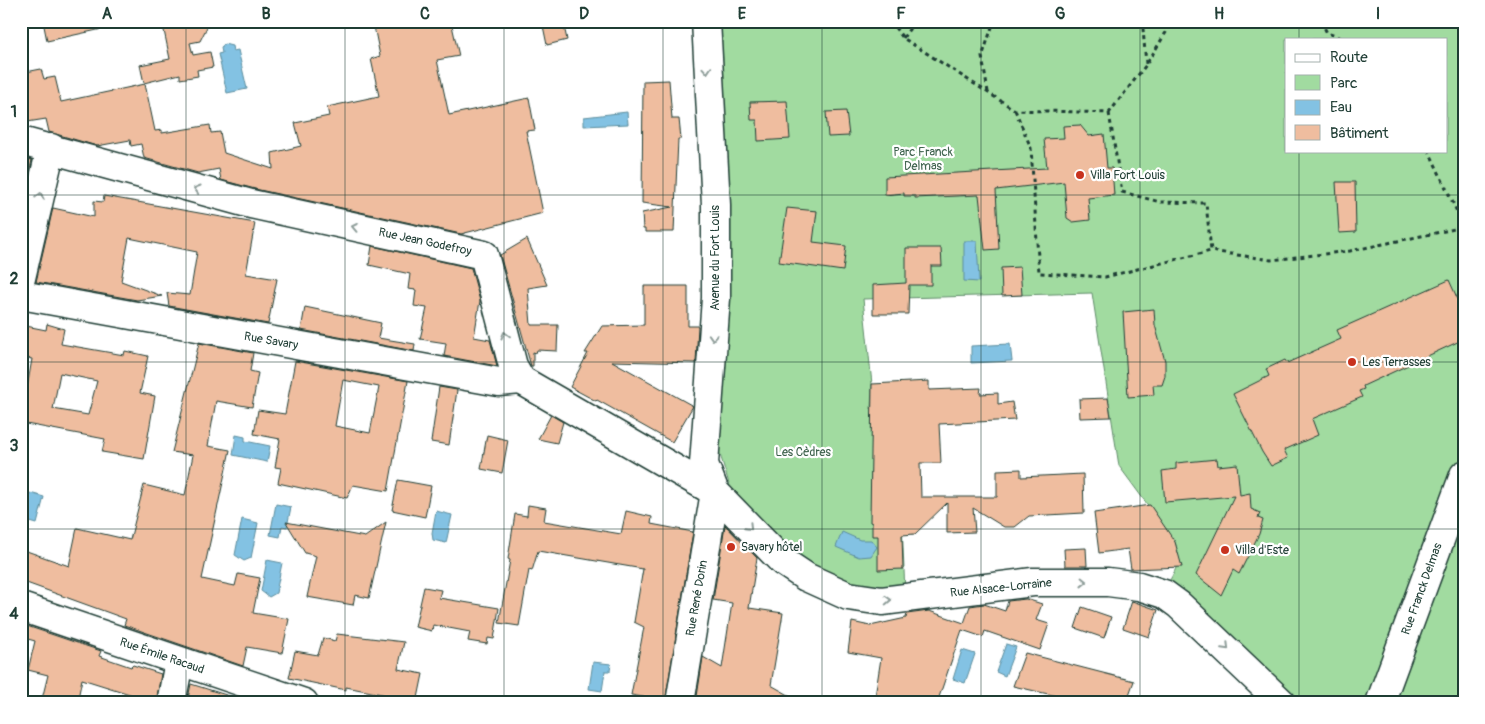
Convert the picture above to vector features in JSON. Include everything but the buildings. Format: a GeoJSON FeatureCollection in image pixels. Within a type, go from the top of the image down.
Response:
{"type":"FeatureCollection","features":[{"type":"Feature","properties":{"kind":"street","name":"Avenue du Fort Louis"},"geometry":{"type":"LineString","coordinates":[[706,21],[716,205],[716,290],[704,464],[715,492]]}},
{"type":"Feature","properties":{"kind":"street","name":"Rue Jean Godefroy"},"geometry":{"type":"LineString","coordinates":[[21,141],[251,204],[484,255],[513,366],[521,380]]}},
{"type":"Feature","properties":{"kind":"street"},"geometry":{"type":"LineString","coordinates":[[21,278],[51,148]]}},
{"type":"Feature","properties":{"kind":"street","name":"Rue Savary"},"geometry":{"type":"LineString","coordinates":[[21,296],[499,382],[521,380]]}},
{"type":"Feature","properties":{"kind":"street"},"geometry":{"type":"LineString","coordinates":[[521,380],[715,492]]}},
{"type":"Feature","properties":{"kind":"street","name":"Rue Franck Delmas"},"geometry":{"type":"LineString","coordinates":[[1380,703],[1464,475]]}},
{"type":"Feature","properties":{"kind":"street","name":"Rue René Dorin"},"geometry":{"type":"LineString","coordinates":[[680,703],[715,492]]}},
{"type":"Feature","properties":{"kind":"street","name":"Rue Alsace-Lorraine"},"geometry":{"type":"LineString","coordinates":[[715,492],[782,561],[806,577],[848,596],[882,601],[1054,581],[1116,583],[1139,586],[1164,594],[1219,641],[1282,703]]}},
{"type":"Feature","properties":{"kind":"street","name":"Rue Émile Racaud"},"geometry":{"type":"LineString","coordinates":[[21,607],[304,703]]}},
{"type":"Feature","properties":{"kind":"street"},"geometry":{"type":"LineString","coordinates":[[171,703],[179,662]]}},
{"type":"Feature","properties":{"kind":"path"},"geometry":{"type":"LineString","coordinates":[[890,21],[903,38],[1015,110],[1109,113]]}},
{"type":"Feature","properties":{"kind":"path"},"geometry":{"type":"LineString","coordinates":[[903,38],[914,21]]}},
{"type":"Feature","properties":{"kind":"path"},"geometry":{"type":"LineString","coordinates":[[988,93],[982,57],[994,21]]}},
{"type":"Feature","properties":{"kind":"path"},"geometry":{"type":"LineString","coordinates":[[1139,21],[1143,29],[1146,65]]}},
{"type":"Feature","properties":{"kind":"path"},"geometry":{"type":"LineString","coordinates":[[1173,21],[1146,65],[1109,113],[1122,192],[1160,202],[1206,203],[1211,251]]}},
{"type":"Feature","properties":{"kind":"path"},"geometry":{"type":"LineString","coordinates":[[1321,21],[1328,33],[1341,38]]}},
{"type":"Feature","properties":{"kind":"path"},"geometry":{"type":"LineString","coordinates":[[1015,110],[1031,148],[1039,273],[1105,277],[1211,251],[1271,260],[1350,251],[1464,227],[1428,152]]}},
{"type":"Feature","properties":{"kind":"green space"},"geometry":{"type":"Polygon","coordinates":[[[719,21],[1464,21],[1464,703],[1282,703],[1164,594],[1176,569],[1178,558],[1175,542],[1119,466],[1092,293],[863,299],[872,384],[871,409],[876,410],[901,498],[905,594],[846,587],[785,550],[732,493],[718,448],[719,21]]]}},
{"type":"Feature","properties":{"kind":"water"},"geometry":{"type":"Polygon","coordinates":[[[224,44],[232,46],[233,51],[238,50],[247,89],[227,93],[218,54],[222,53],[221,48],[224,44]]]}},
{"type":"Feature","properties":{"kind":"water"},"geometry":{"type":"Polygon","coordinates":[[[627,112],[628,124],[584,126],[584,117],[627,112]]]}},
{"type":"Feature","properties":{"kind":"water"},"geometry":{"type":"Polygon","coordinates":[[[964,241],[977,241],[979,282],[964,281],[964,241]]]}},
{"type":"Feature","properties":{"kind":"water"},"geometry":{"type":"Polygon","coordinates":[[[1010,344],[1012,361],[971,363],[971,346],[1010,344]]]}},
{"type":"Feature","properties":{"kind":"water"},"geometry":{"type":"Polygon","coordinates":[[[236,435],[245,437],[245,441],[270,446],[267,462],[233,455],[236,435]]]}},
{"type":"Feature","properties":{"kind":"water"},"geometry":{"type":"Polygon","coordinates":[[[30,493],[44,497],[37,524],[23,520],[30,493]]]}},
{"type":"Feature","properties":{"kind":"water"},"geometry":{"type":"Polygon","coordinates":[[[276,504],[291,507],[287,527],[282,526],[280,537],[270,535],[276,504]]]}},
{"type":"Feature","properties":{"kind":"water"},"geometry":{"type":"Polygon","coordinates":[[[436,511],[452,515],[446,543],[433,540],[432,533],[436,511]]]}},
{"type":"Feature","properties":{"kind":"water"},"geometry":{"type":"Polygon","coordinates":[[[242,519],[258,523],[251,558],[244,561],[235,555],[242,519]]]}},
{"type":"Feature","properties":{"kind":"water"},"geometry":{"type":"Polygon","coordinates":[[[842,532],[860,540],[871,540],[877,547],[871,556],[859,557],[836,547],[842,532]]]}},
{"type":"Feature","properties":{"kind":"water"},"geometry":{"type":"Polygon","coordinates":[[[267,560],[282,563],[276,593],[269,597],[261,591],[267,560]]]}},
{"type":"Feature","properties":{"kind":"water"},"geometry":{"type":"Polygon","coordinates":[[[1006,644],[1016,647],[1005,676],[996,672],[1006,644]]]}},
{"type":"Feature","properties":{"kind":"water"},"geometry":{"type":"Polygon","coordinates":[[[962,650],[975,654],[965,683],[953,679],[962,650]]]}},
{"type":"Feature","properties":{"kind":"water"},"geometry":{"type":"Polygon","coordinates":[[[593,662],[611,664],[610,671],[605,671],[602,691],[589,689],[593,662]]]}},
{"type":"Feature","properties":{"kind":"place","name":"Villa Fort Louis"},"geometry":{"type":"Point","coordinates":[1080,175]}},
{"type":"Feature","properties":{"kind":"place","name":"Les Terrasses"},"geometry":{"type":"Point","coordinates":[1352,362]}},
{"type":"Feature","properties":{"kind":"place","name":"Savary hôtel"},"geometry":{"type":"Point","coordinates":[731,547]}},
{"type":"Feature","properties":{"kind":"place","name":"Villa d'Este"},"geometry":{"type":"Point","coordinates":[1225,550]}},
{"type":"Feature","properties":{"kind":"park label","name":"Parc Franck Delmas"},"geometry":{"type":"Point","coordinates":[923,159]}},
{"type":"Feature","properties":{"kind":"park label","name":"Les Cèdres"},"geometry":{"type":"Point","coordinates":[803,452]}}]}
